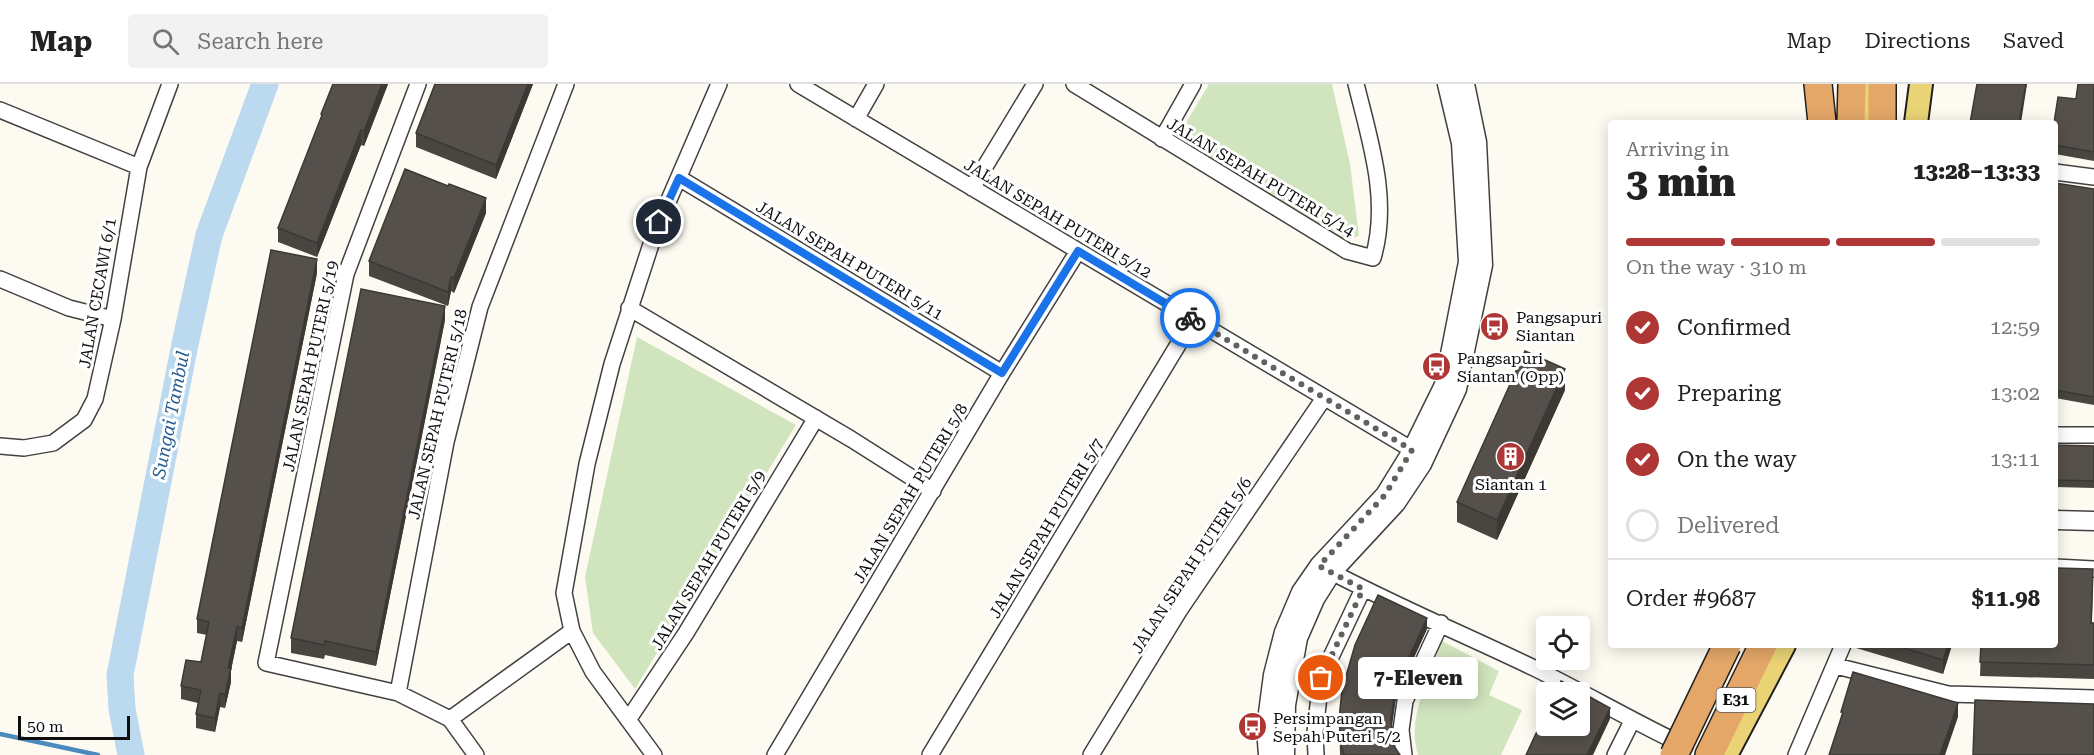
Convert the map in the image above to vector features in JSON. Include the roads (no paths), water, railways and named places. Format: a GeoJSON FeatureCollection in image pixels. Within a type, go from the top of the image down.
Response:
{"type":"FeatureCollection","features":[{"type":"Feature","properties":{"kind":"highway"},"geometry":{"type":"LineString","coordinates":[[1851,120],[1852,84]]}},
{"type":"Feature","properties":{"kind":"highway"},"geometry":{"type":"LineString","coordinates":[[1882,84],[1882,120]]}},
{"type":"Feature","properties":{"kind":"highway"},"geometry":{"type":"LineString","coordinates":[[1818,85],[1822,120]]}},
{"type":"Feature","properties":{"kind":"highway","name":"E31"},"geometry":{"type":"LineString","coordinates":[[1690,753],[1726,648]]}},
{"type":"Feature","properties":{"kind":"highway","name":"E31"},"geometry":{"type":"LineString","coordinates":[[1690,753],[1761,648]]}},
{"type":"Feature","properties":{"kind":"main road"},"geometry":{"type":"LineString","coordinates":[[1864,120],[1870,84]]}},
{"type":"Feature","properties":{"kind":"main road"},"geometry":{"type":"LineString","coordinates":[[1916,120],[1922,84]]}},
{"type":"Feature","properties":{"kind":"main road"},"geometry":{"type":"LineString","coordinates":[[1690,753],[1730,648]]}},
{"type":"Feature","properties":{"kind":"main road"},"geometry":{"type":"LineString","coordinates":[[1726,755],[1782,648]]}},
{"type":"Feature","properties":{"kind":"street","name":"JALAN CECAWI 6/1"},"geometry":{"type":"LineString","coordinates":[[0,446],[24,448],[53,443],[84,420],[95,399],[113,320],[139,167],[170,84]]}},
{"type":"Feature","properties":{"kind":"street","name":"JALAN SEPAH PUTERI 5/19"},"geometry":{"type":"LineString","coordinates":[[398,693],[266,663],[346,274],[418,84]]}},
{"type":"Feature","properties":{"kind":"street","name":"JALAN SEPAH PUTERI 5/18"},"geometry":{"type":"LineString","coordinates":[[398,693],[446,442],[480,306],[566,84]]}},
{"type":"Feature","properties":{"kind":"street"},"geometry":{"type":"LineString","coordinates":[[654,755],[593,672],[572,631],[564,593],[597,416],[629,308],[655,232],[719,84]]}},
{"type":"Feature","properties":{"kind":"street","name":"JALAN SEPAH PUTERI 5/12"},"geometry":{"type":"LineString","coordinates":[[798,84],[1418,454]]}},
{"type":"Feature","properties":{"kind":"street"},"geometry":{"type":"LineString","coordinates":[[855,118],[876,84]]}},
{"type":"Feature","properties":{"kind":"street"},"geometry":{"type":"LineString","coordinates":[[972,188],[1035,84]]}},
{"type":"Feature","properties":{"kind":"street","name":"JALAN SEPAH PUTERI 5/14"},"geometry":{"type":"LineString","coordinates":[[1074,84],[1347,251],[1373,258],[1379,237],[1377,169],[1356,84]]}},
{"type":"Feature","properties":{"kind":"street"},"geometry":{"type":"LineString","coordinates":[[1162,139],[1193,84]]}},
{"type":"Feature","properties":{"kind":"street"},"geometry":{"type":"LineString","coordinates":[[1418,454],[1444,385],[1468,262],[1461,143],[1447,84]]}},
{"type":"Feature","properties":{"kind":"street"},"geometry":{"type":"LineString","coordinates":[[1268,755],[1266,728],[1273,675],[1284,633],[1301,592],[1326,569],[1418,454],[1457,389],[1484,265],[1477,142],[1465,84]]}},
{"type":"Feature","properties":{"kind":"street"},"geometry":{"type":"LineString","coordinates":[[0,110],[139,167]]}},
{"type":"Feature","properties":{"kind":"street"},"geometry":{"type":"LineString","coordinates":[[2058,172],[2094,177]]}},
{"type":"Feature","properties":{"kind":"street","name":"JALAN SEPAH PUTERI 5/11"},"geometry":{"type":"LineString","coordinates":[[679,178],[1002,373]]}},
{"type":"Feature","properties":{"kind":"street","name":"JALAN SEPAH PUTERI 5/8"},"geometry":{"type":"LineString","coordinates":[[775,755],[1002,373],[1078,251]]}},
{"type":"Feature","properties":{"kind":"street"},"geometry":{"type":"LineString","coordinates":[[0,279],[69,308],[113,320]]}},
{"type":"Feature","properties":{"kind":"street"},"geometry":{"type":"LineString","coordinates":[[629,308],[933,490]]}},
{"type":"Feature","properties":{"kind":"street","name":"JALAN SEPAH PUTERI 5/7"},"geometry":{"type":"LineString","coordinates":[[930,755],[1193,320]]}},
{"type":"Feature","properties":{"kind":"street","name":"JALAN SEPAH PUTERI 5/6"},"geometry":{"type":"LineString","coordinates":[[1091,755],[1179,611],[1324,398]]}},
{"type":"Feature","properties":{"kind":"street","name":"JALAN SEPAH PUTERI 5/9"},"geometry":{"type":"LineString","coordinates":[[628,720],[686,633],[816,418]]}},
{"type":"Feature","properties":{"kind":"street"},"geometry":{"type":"LineString","coordinates":[[2058,435],[2094,435]]}},
{"type":"Feature","properties":{"kind":"street"},"geometry":{"type":"LineString","coordinates":[[2058,520],[2094,521]]}},
{"type":"Feature","properties":{"kind":"street"},"geometry":{"type":"LineString","coordinates":[[2058,567],[2094,569]]}},
{"type":"Feature","properties":{"kind":"street"},"geometry":{"type":"LineString","coordinates":[[1326,569],[1363,589],[1441,623],[1556,679],[1690,753]]}},
{"type":"Feature","properties":{"kind":"street"},"geometry":{"type":"LineString","coordinates":[[1284,755],[1286,705],[1298,638],[1326,569]]}},
{"type":"Feature","properties":{"kind":"street"},"geometry":{"type":"LineString","coordinates":[[1316,755],[1315,732],[1321,678],[1363,589]]}},
{"type":"Feature","properties":{"kind":"street"},"geometry":{"type":"LineString","coordinates":[[1404,755],[1401,730],[1406,701],[1441,623]]}},
{"type":"Feature","properties":{"kind":"street"},"geometry":{"type":"LineString","coordinates":[[450,719],[572,631]]}},
{"type":"Feature","properties":{"kind":"street"},"geometry":{"type":"LineString","coordinates":[[1796,755],[1842,648]]}},
{"type":"Feature","properties":{"kind":"street"},"geometry":{"type":"LineString","coordinates":[[1836,666],[1948,694],[2094,698]]}},
{"type":"Feature","properties":{"kind":"street"},"geometry":{"type":"LineString","coordinates":[[398,693],[450,719],[476,755]]}},
{"type":"Feature","properties":{"kind":"street"},"geometry":{"type":"LineString","coordinates":[[1615,755],[1632,721]]}},
{"type":"Feature","properties":{"kind":"waterway","name":"Sungai Tambul"},"geometry":{"type":"LineString","coordinates":[[131,755],[122,709],[120,675],[185,344],[209,235],[265,84]]}},
{"type":"Feature","properties":{"kind":"waterway"},"geometry":{"type":"LineString","coordinates":[[0,734],[98,755]]}},
{"type":"Feature","properties":{"kind":"place","name":"Pangsapuri Siantan"},"geometry":{"type":"Point","coordinates":[1495,326]}},
{"type":"Feature","properties":{"kind":"place","name":"Pangsapuri Siantan (Opp)"},"geometry":{"type":"Point","coordinates":[1436,367]}},
{"type":"Feature","properties":{"kind":"place","name":"Siantan 1"},"geometry":{"type":"Point","coordinates":[1511,456]}},
{"type":"Feature","properties":{"kind":"place","name":"7-Eleven"},"geometry":{"type":"Point","coordinates":[1321,678]}},
{"type":"Feature","properties":{"kind":"place","name":"Persimpangan Sepah Puteri 5/2"},"geometry":{"type":"Point","coordinates":[1252,727]}}]}
